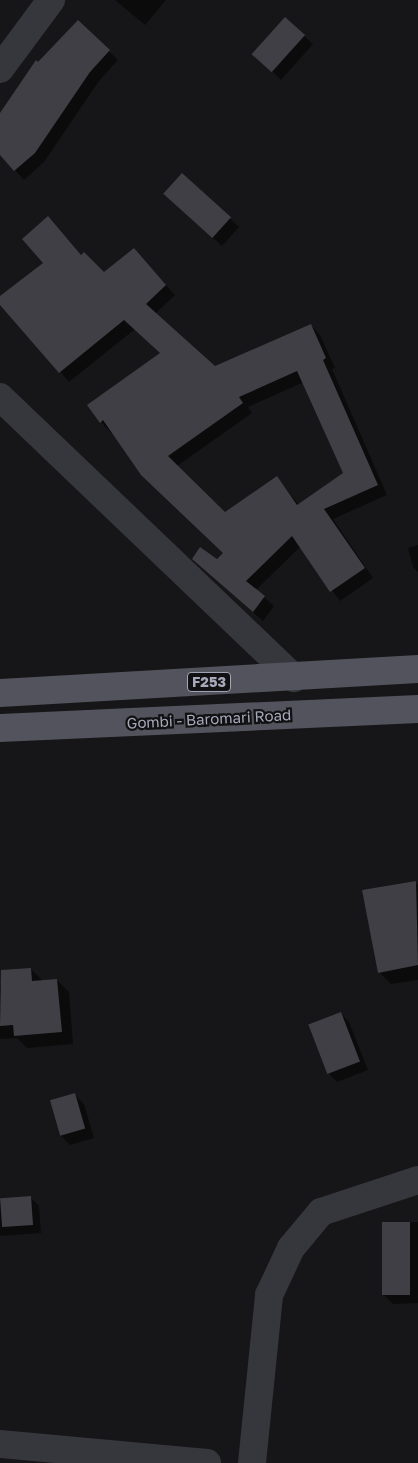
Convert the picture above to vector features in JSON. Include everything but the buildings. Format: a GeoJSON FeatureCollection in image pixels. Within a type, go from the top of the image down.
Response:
{"type":"FeatureCollection","features":[{"type":"Feature","properties":{"kind":"main road","name":"F253"},"geometry":{"type":"LineString","coordinates":[[0,693],[294,678],[418,668]]}},
{"type":"Feature","properties":{"kind":"main road","name":"Gombi - Baromari Road"},"geometry":{"type":"LineString","coordinates":[[0,728],[418,709]]}},
{"type":"Feature","properties":{"kind":"street"},"geometry":{"type":"LineString","coordinates":[[0,69],[50,0]]}},
{"type":"Feature","properties":{"kind":"street"},"geometry":{"type":"LineString","coordinates":[[0,397],[294,678]]}},
{"type":"Feature","properties":{"kind":"street"},"geometry":{"type":"LineString","coordinates":[[252,1463],[268,1295],[291,1248],[321,1212],[418,1180]]}},
{"type":"Feature","properties":{"kind":"street"},"geometry":{"type":"LineString","coordinates":[[0,1444],[207,1463]]}}]}
